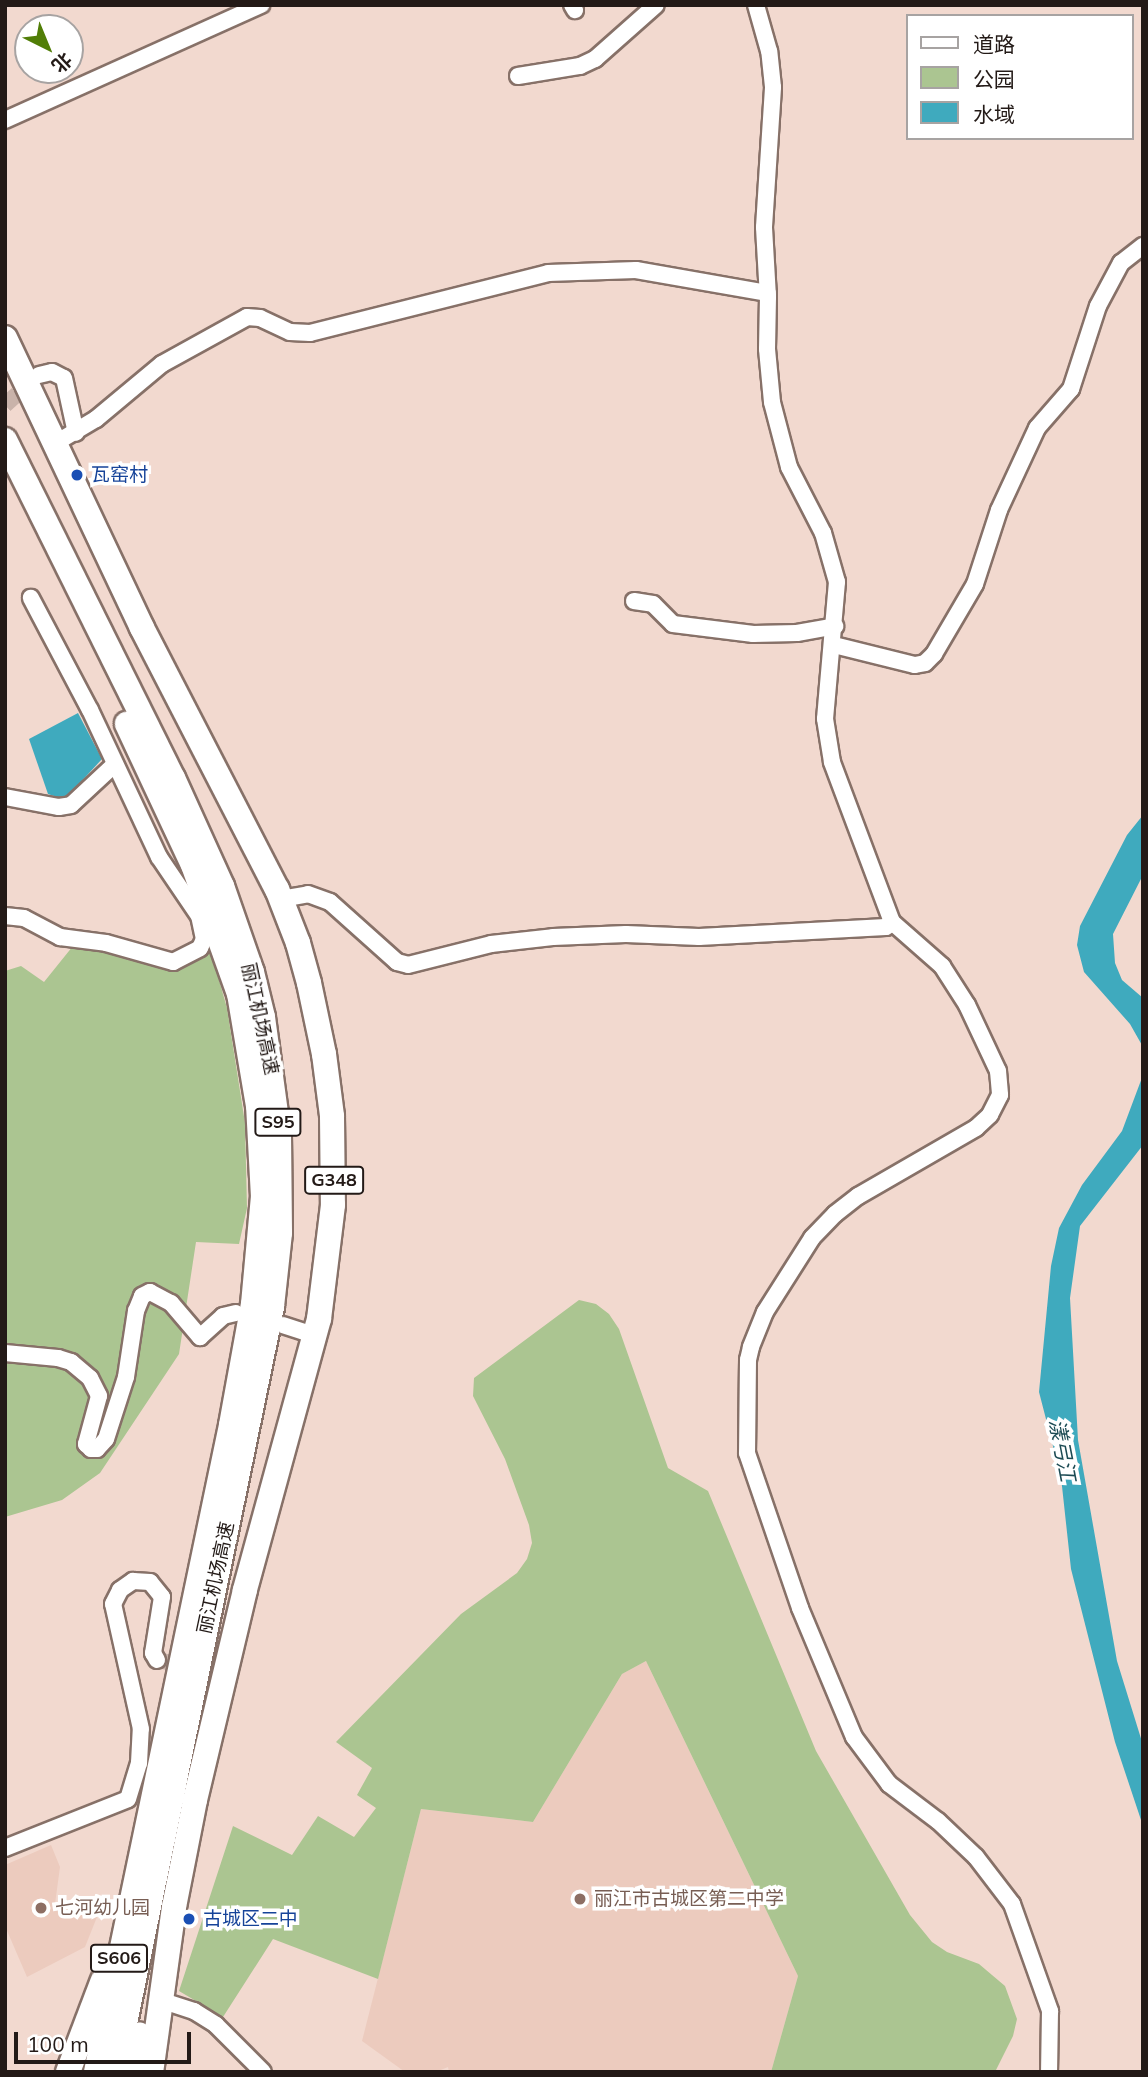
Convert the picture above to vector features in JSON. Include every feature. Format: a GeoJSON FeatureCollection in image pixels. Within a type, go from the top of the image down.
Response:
{"type":"FeatureCollection","features":[{"type":"Feature","properties":{"kind":"highway","name":"G348"},"geometry":{"type":"LineString","coordinates":[[5,338],[65,438],[148,640],[253,838],[281,899],[298,943],[312,997],[324,1054],[332,1116],[331,1231],[316,1336],[245,1590],[219,1672],[182,1861],[147,2071]]}},
{"type":"Feature","properties":{"kind":"highway","name":"丽江机场高速"},"geometry":{"type":"LineString","coordinates":[[5,440],[173,778],[222,887],[257,989],[276,1104],[281,1197],[272,1307],[150,1847]]}},
{"type":"Feature","properties":{"kind":"highway","name":"丽江机场高速"},"geometry":{"type":"LineString","coordinates":[[5,478],[150,771],[205,893],[239,994],[258,1107],[262,1196],[253,1304],[150,1847]]}},
{"type":"Feature","properties":{"kind":"highway"},"geometry":{"type":"LineString","coordinates":[[147,2071],[150,1847]]}},
{"type":"Feature","properties":{"kind":"highway"},"geometry":{"type":"LineString","coordinates":[[68,2072],[150,1847]]}},
{"type":"Feature","properties":{"kind":"highway","name":"S606"},"geometry":{"type":"LineString","coordinates":[[96,2072],[150,1847]]}},
{"type":"Feature","properties":{"kind":"highway","name":"S606"},"geometry":{"type":"LineString","coordinates":[[115,2072],[150,1847]]}},
{"type":"Feature","properties":{"kind":"street"},"geometry":{"type":"LineString","coordinates":[[5,120],[261,5]]}},
{"type":"Feature","properties":{"kind":"street"},"geometry":{"type":"LineString","coordinates":[[518,76],[580,66],[595,59],[656,5]]}},
{"type":"Feature","properties":{"kind":"street"},"geometry":{"type":"LineString","coordinates":[[756,5],[769,51],[773,87],[764,227],[768,293],[767,349],[772,402],[789,467],[828,547],[837,582],[834,645],[825,719],[832,762],[892,922],[942,966],[967,1005],[998,1071],[1000,1095],[990,1115],[976,1128],[858,1196],[835,1214],[812,1238],[765,1312],[751,1347],[748,1360],[747,1453],[800,1608],[853,1737],[890,1784],[938,1821],[976,1857],[1012,1904],[1050,2011],[1049,2072]]}},
{"type":"Feature","properties":{"kind":"street"},"geometry":{"type":"LineString","coordinates":[[834,645],[915,665],[925,663],[934,654],[975,584],[999,510],[1037,428],[1071,389],[1098,306],[1121,263],[1143,246]]}},
{"type":"Feature","properties":{"kind":"street"},"geometry":{"type":"LineString","coordinates":[[65,438],[162,364],[247,317],[260,318],[290,332],[310,333],[548,272],[636,270],[768,293]]}},
{"type":"Feature","properties":{"kind":"street"},"geometry":{"type":"LineString","coordinates":[[39,374],[57,373],[66,382],[65,438]]}},
{"type":"Feature","properties":{"kind":"street"},"geometry":{"type":"LineString","coordinates":[[5,916],[24,918],[60,937],[106,943],[173,962],[188,956],[202,945],[204,929],[199,916],[159,858],[32,598]]}},
{"type":"Feature","properties":{"kind":"street"},"geometry":{"type":"LineString","coordinates":[[634,601],[653,604],[673,624],[753,634],[797,633],[835,626]]}},
{"type":"Feature","properties":{"kind":"street"},"geometry":{"type":"LineString","coordinates":[[5,797],[59,807],[71,805],[115,764]]}},
{"type":"Feature","properties":{"kind":"street"},"geometry":{"type":"LineString","coordinates":[[281,899],[308,894],[330,902],[397,961],[408,965],[491,944],[553,937],[626,934],[699,937],[886,927],[892,922]]}},
{"type":"Feature","properties":{"kind":"street"},"geometry":{"type":"LineString","coordinates":[[5,1353],[58,1358],[79,1367],[90,1378],[99,1396],[86,1444],[91,1449],[97,1449],[106,1439],[126,1377],[136,1311],[142,1296],[150,1293],[163,1297],[200,1337],[223,1316],[236,1313]]}},
{"type":"Feature","properties":{"kind":"street"},"geometry":{"type":"LineString","coordinates":[[283,1325],[316,1336]]}},
{"type":"Feature","properties":{"kind":"street"},"geometry":{"type":"LineString","coordinates":[[5,1849],[128,1799],[139,1763],[141,1729],[113,1604],[120,1590],[133,1581],[150,1582],[162,1597],[153,1653],[157,1660]]}},
{"type":"Feature","properties":{"kind":"street"},"geometry":{"type":"LineString","coordinates":[[160,2000],[194,2011],[216,2025],[264,2072]]}},
{"type":"Feature","properties":{"kind":"shaded area","name":"丽江市古城区第二中学"},"geometry":{"type":"Polygon","coordinates":[[[646,1661],[798,1976],[771,2072],[449,2072],[448,2067],[436,2072],[405,2072],[362,2041],[421,1809],[533,1822],[622,1674],[646,1661]]]}},
{"type":"Feature","properties":{"kind":"shaded area","name":"七河幼儿园"},"geometry":{"type":"Polygon","coordinates":[[[51,1845],[60,1867],[55,1904],[99,1912],[85,1947],[27,1977],[5,1926],[5,1865],[51,1845]]]}},
{"type":"Feature","properties":{"kind":"green space"},"geometry":{"type":"Polygon","coordinates":[[[77,941],[168,966],[183,966],[209,945],[227,1008],[245,1123],[247,1208],[239,1244],[196,1242],[179,1354],[100,1473],[62,1500],[5,1517],[5,971],[21,966],[44,982],[77,941]]]}},
{"type":"Feature","properties":{"kind":"green space"},"geometry":{"type":"Polygon","coordinates":[[[579,1300],[596,1304],[609,1314],[619,1329],[668,1468],[708,1491],[816,1751],[910,1915],[932,1942],[947,1952],[979,1964],[1005,1986],[1017,2019],[1013,2036],[995,2072],[771,2072],[798,1976],[646,1661],[622,1674],[533,1822],[421,1809],[378,1979],[273,1939],[223,2017],[179,1991],[233,1826],[292,1855],[318,1816],[354,1837],[376,1808],[357,1795],[372,1768],[336,1742],[461,1614],[517,1573],[527,1559],[532,1543],[529,1525],[505,1459],[473,1396],[474,1378],[579,1300]]]}},
{"type":"Feature","properties":{"kind":"water"},"geometry":{"type":"Polygon","coordinates":[[[78,713],[102,759],[67,797],[60,798],[48,794],[29,739],[78,713]]]}},
{"type":"Feature","properties":{"kind":"water"},"geometry":{"type":"Polygon","coordinates":[[[1143,815],[1143,875],[1113,934],[1115,963],[1122,980],[1143,998],[1143,1047],[1130,1024],[1084,972],[1077,945],[1080,926],[1127,835],[1143,815]]]}},
{"type":"Feature","properties":{"kind":"water","name":"漾弓江"},"geometry":{"type":"Polygon","coordinates":[[[1143,1075],[1143,1145],[1080,1226],[1070,1298],[1078,1440],[1117,1661],[1143,1745],[1143,1826],[1115,1742],[1071,1569],[1061,1477],[1039,1392],[1051,1266],[1059,1228],[1082,1185],[1122,1131],[1143,1075]]]}},
{"type":"Feature","properties":{"kind":"tunnel"},"geometry":{"type":"LineString","coordinates":[[5,405],[32,381]]}},
{"type":"Feature","properties":{"kind":"tunnel"},"geometry":{"type":"LineString","coordinates":[[157,1660],[213,1671]]}},
{"type":"Feature","properties":{"kind":"place","name":"瓦窑村"},"geometry":{"type":"Point","coordinates":[77,475]}},
{"type":"Feature","properties":{"kind":"place","name":"丽江市古城区第二中学"},"geometry":{"type":"Point","coordinates":[580,1899]}},
{"type":"Feature","properties":{"kind":"place","name":"七河幼儿园"},"geometry":{"type":"Point","coordinates":[41,1908]}},
{"type":"Feature","properties":{"kind":"place","name":"古城区二中"},"geometry":{"type":"Point","coordinates":[189,1919]}}]}
